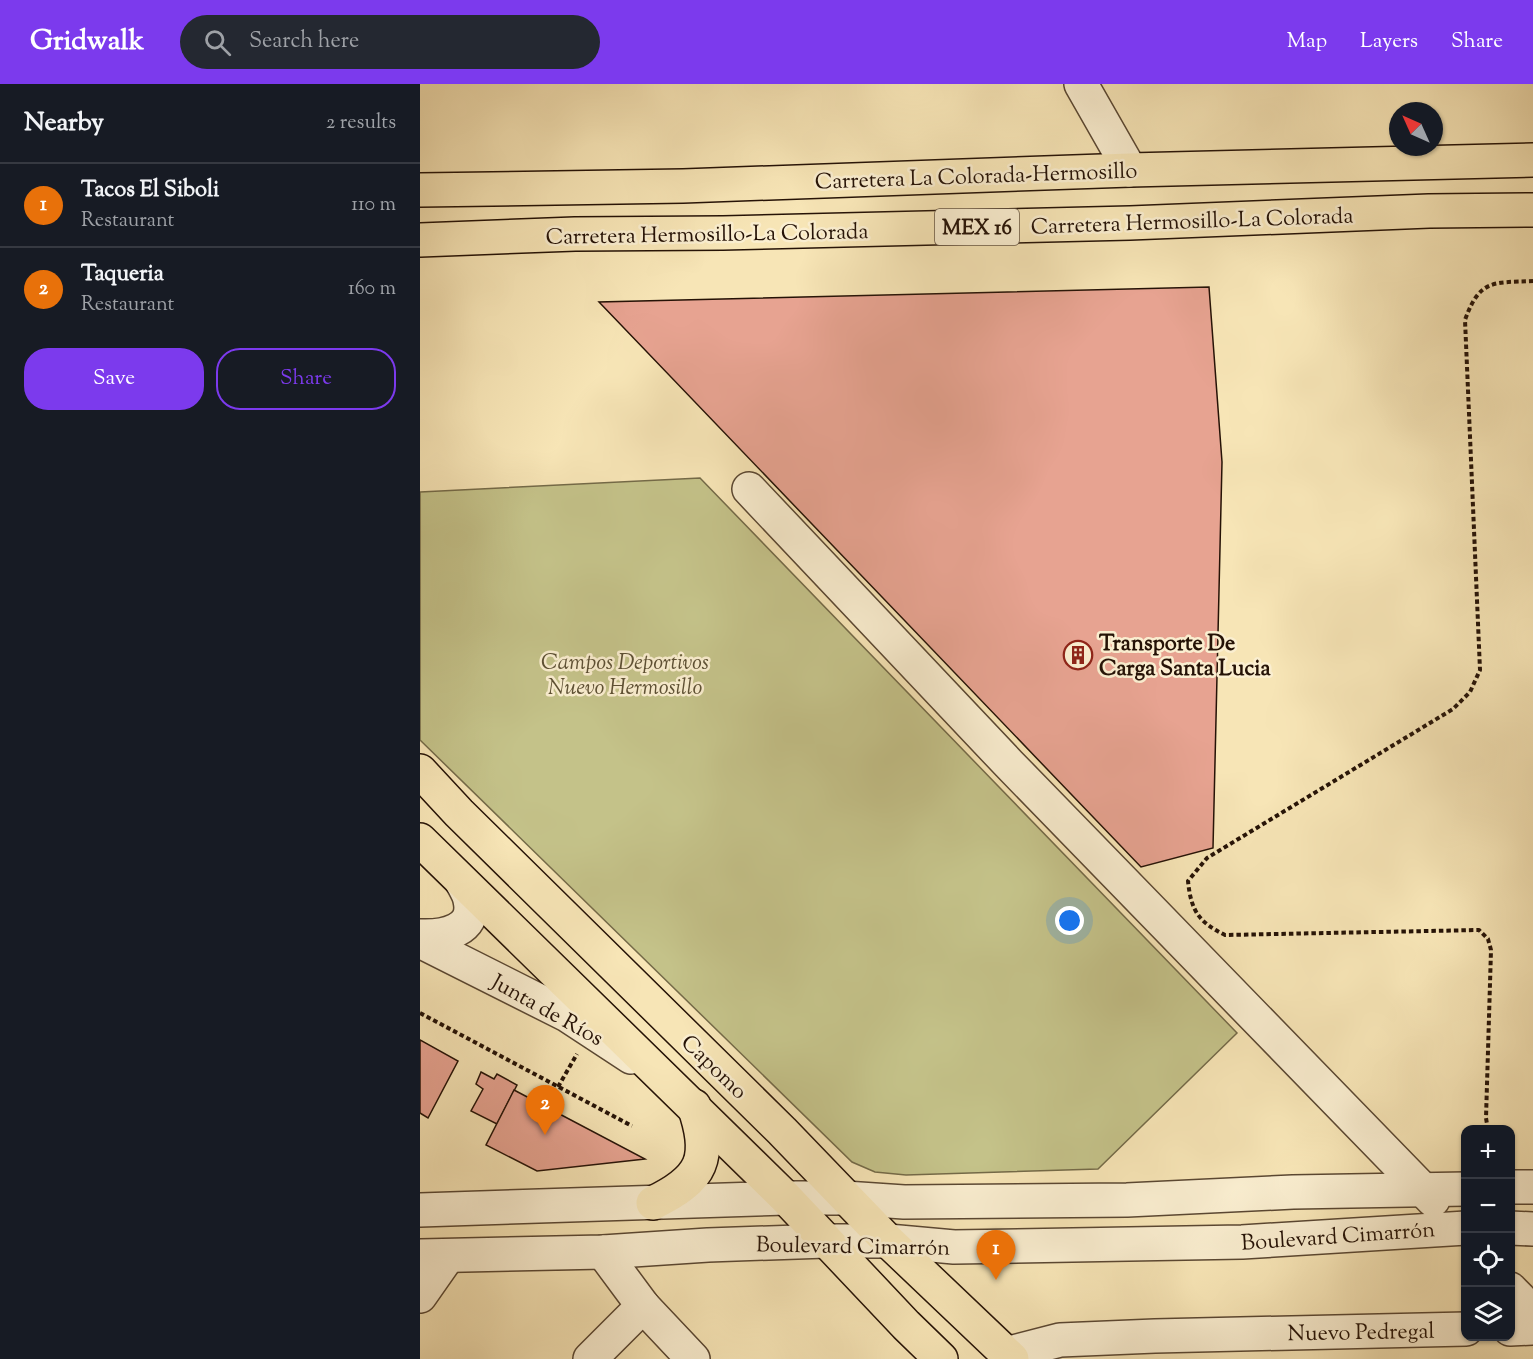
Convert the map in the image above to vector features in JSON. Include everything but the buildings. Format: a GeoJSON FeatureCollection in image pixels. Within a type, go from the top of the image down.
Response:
{"type":"FeatureCollection","features":[{"type":"Feature","properties":{"kind":"main road","name":"Carretera La Colorada-Hermosillo"},"geometry":{"type":"LineString","coordinates":[[420,190],[683,186],[1130,170],[1533,160]]}},
{"type":"Feature","properties":{"kind":"main road"},"geometry":{"type":"LineString","coordinates":[[420,179],[462,190]]}},
{"type":"Feature","properties":{"kind":"main road","name":"Carretera Hermosillo-La Colorada"},"geometry":{"type":"LineString","coordinates":[[420,240],[575,234],[1130,224],[1429,211],[1533,210]]}},
{"type":"Feature","properties":{"kind":"main road","name":"Capomo"},"geometry":{"type":"LineString","coordinates":[[420,771],[459,813],[782,1131],[888,1241],[1008,1357]]}},
{"type":"Feature","properties":{"kind":"main road","name":"Capomo"},"geometry":{"type":"LineString","coordinates":[[420,840],[786,1198],[941,1359]]}},
{"type":"Feature","properties":{"kind":"main road"},"geometry":{"type":"LineString","coordinates":[[653,1203],[674,1193],[689,1180],[700,1164],[704,1147],[702,1128],[683,1096]]}},
{"type":"Feature","properties":{"kind":"street"},"geometry":{"type":"LineString","coordinates":[[1081,84],[1130,170]]}},
{"type":"Feature","properties":{"kind":"street"},"geometry":{"type":"LineString","coordinates":[[749,489],[1025,780],[1425,1190],[1461,1232]]}},
{"type":"Feature","properties":{"kind":"street"},"geometry":{"type":"LineString","coordinates":[[425,933],[456,932],[465,923],[470,913],[470,900],[462,882]]}},
{"type":"Feature","properties":{"kind":"street","name":"Junta de Ríos"},"geometry":{"type":"LineString","coordinates":[[425,933],[567,1015],[683,1096]]}},
{"type":"Feature","properties":{"kind":"street"},"geometry":{"type":"LineString","coordinates":[[1515,1187],[1533,1187]]}},
{"type":"Feature","properties":{"kind":"street","name":"Boulevard Cimarrón"},"geometry":{"type":"LineString","coordinates":[[420,1210],[786,1198],[845,1198],[904,1202],[1127,1200],[1293,1192],[1461,1189]]}},
{"type":"Feature","properties":{"kind":"street"},"geometry":{"type":"LineString","coordinates":[[1515,1228],[1533,1229]]}},
{"type":"Feature","properties":{"kind":"street","name":"Boulevard Cimarrón"},"geometry":{"type":"LineString","coordinates":[[434,1256],[603,1252],[708,1245],[826,1241],[888,1241],[954,1247],[1242,1242],[1461,1232]]}},
{"type":"Feature","properties":{"kind":"street"},"geometry":{"type":"LineString","coordinates":[[603,1252],[643,1306],[693,1359]]}},
{"type":"Feature","properties":{"kind":"street"},"geometry":{"type":"LineString","coordinates":[[420,1296],[434,1256]]}},
{"type":"Feature","properties":{"kind":"street"},"geometry":{"type":"LineString","coordinates":[[1515,1294],[1533,1312]]}},
{"type":"Feature","properties":{"kind":"street"},"geometry":{"type":"LineString","coordinates":[[590,1359],[643,1306]]}},
{"type":"Feature","properties":{"kind":"street"},"geometry":{"type":"LineString","coordinates":[[1515,1329],[1533,1328]]}},
{"type":"Feature","properties":{"kind":"street","name":"Nuevo Pedregal"},"geometry":{"type":"LineString","coordinates":[[1008,1357],[1060,1340],[1461,1329]]}},
{"type":"Feature","properties":{"kind":"path"},"geometry":{"type":"LineString","coordinates":[[1487,1125],[1491,950],[1488,939],[1479,930],[1225,935],[1208,927],[1190,904],[1188,881],[1207,858],[1453,710],[1470,692],[1480,670],[1465,320],[1479,292],[1491,283],[1533,281]]}},
{"type":"Feature","properties":{"kind":"path"},"geometry":{"type":"LineString","coordinates":[[420,1013],[632,1126]]}},
{"type":"Feature","properties":{"kind":"path"},"geometry":{"type":"LineString","coordinates":[[558,1087],[572,1059],[581,1049],[603,1039]]}},
{"type":"Feature","properties":{"kind":"green space","name":"Campos Deportivos Nuevo Hermosillo"},"geometry":{"type":"Polygon","coordinates":[[[700,478],[1237,1033],[1098,1169],[906,1175],[875,1172],[852,1162],[420,740],[420,492],[700,478]]]}},
{"type":"Feature","properties":{"kind":"place","name":"Transporte De Carga Santa Lucia"},"geometry":{"type":"Point","coordinates":[1078,655]}},
{"type":"Feature","properties":{"kind":"place","name":"Taqueria"},"geometry":{"type":"Point","coordinates":[545,1135]}},
{"type":"Feature","properties":{"kind":"place","name":"Tacos El Siboli"},"geometry":{"type":"Point","coordinates":[996,1280]}}]}
